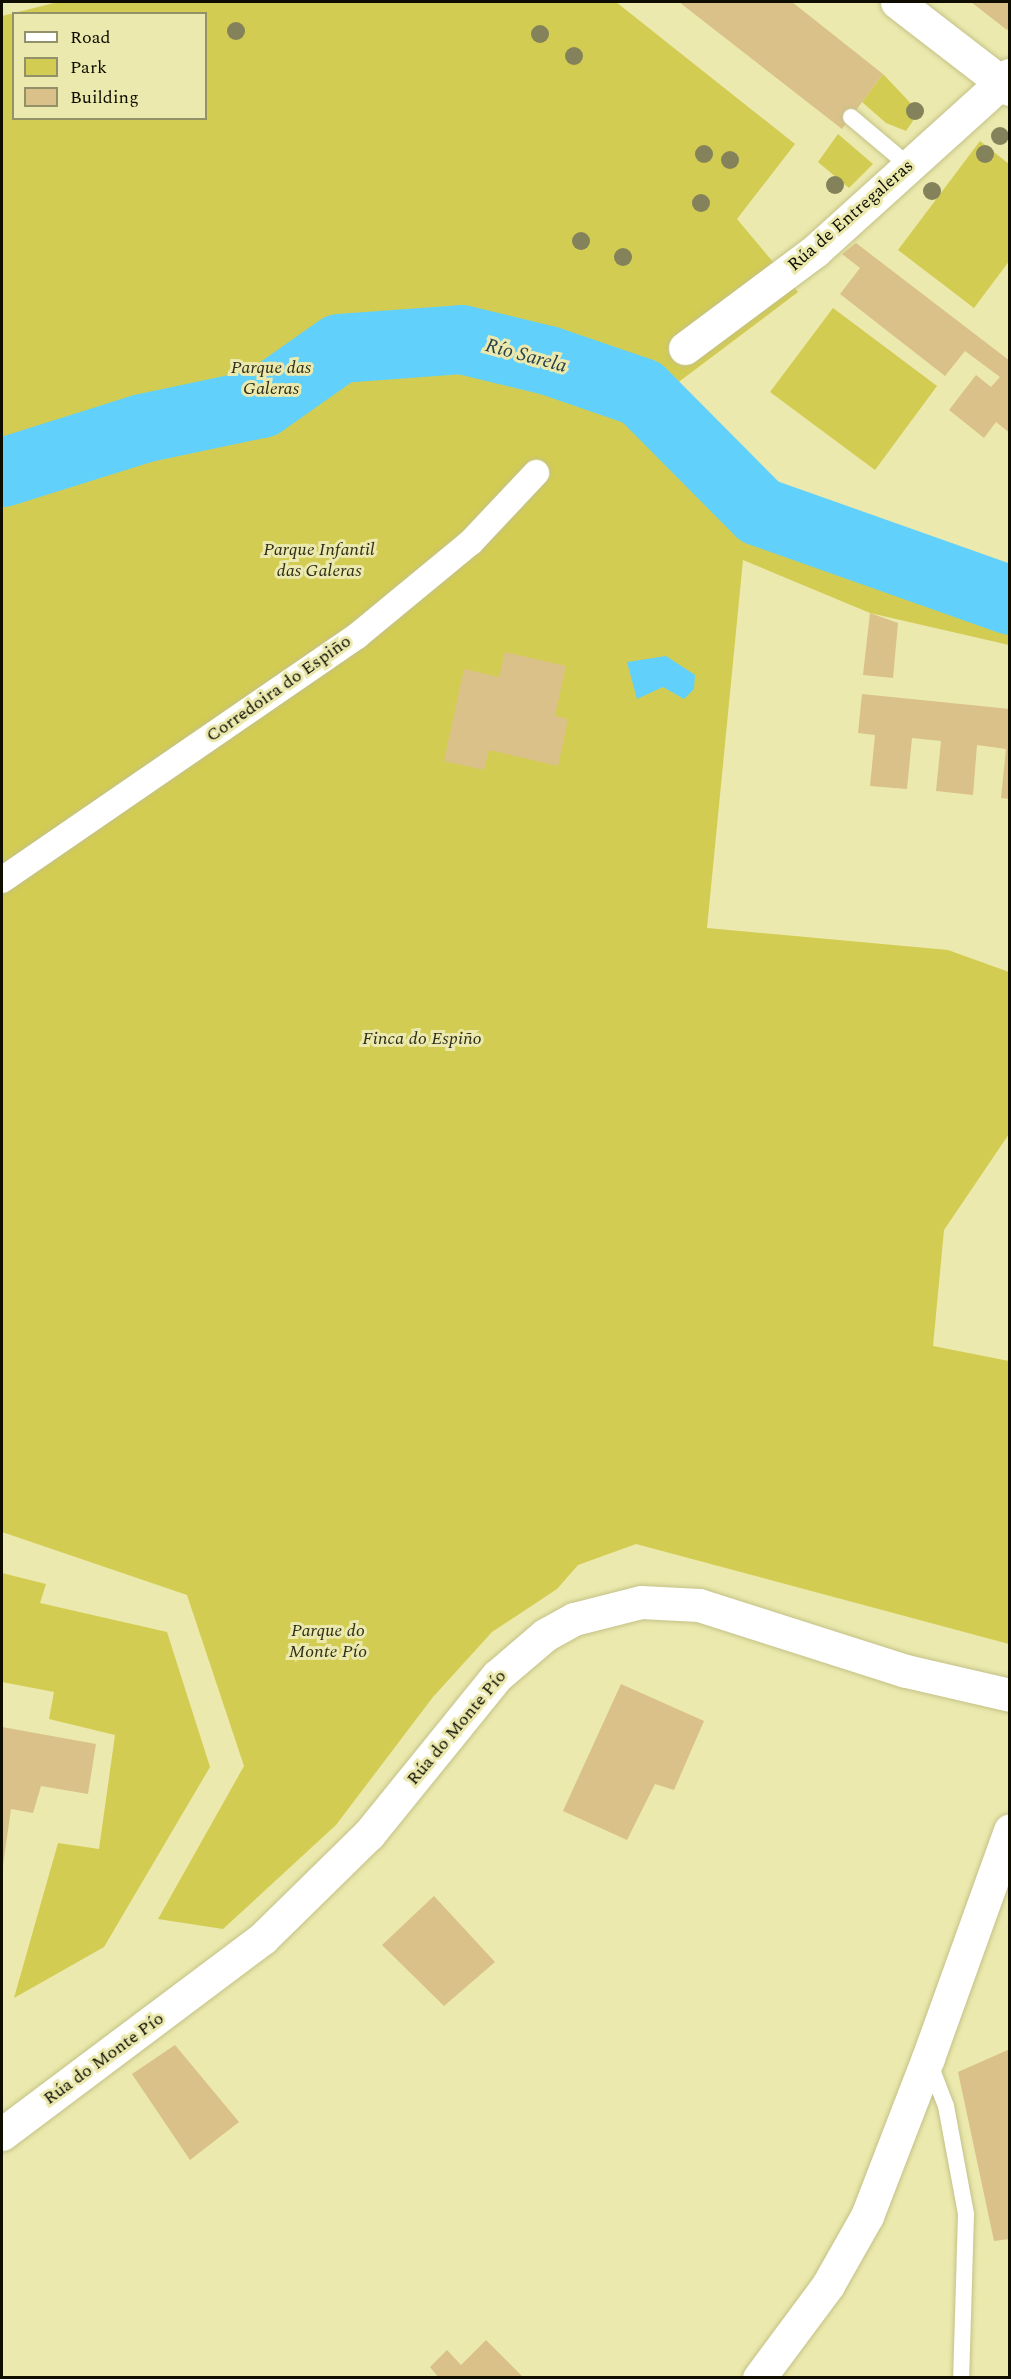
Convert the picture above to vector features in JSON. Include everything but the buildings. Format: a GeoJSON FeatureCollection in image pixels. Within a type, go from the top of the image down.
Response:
{"type":"FeatureCollection","features":[{"type":"Feature","properties":{"kind":"street"},"geometry":{"type":"LineString","coordinates":[[897,2],[1007,82]]}},
{"type":"Feature","properties":{"kind":"street","name":"Rúa de Entregaleras"},"geometry":{"type":"LineString","coordinates":[[686,348],[815,252],[909,166],[1007,82]]}},
{"type":"Feature","properties":{"kind":"street","name":"Corredoira do Espiño"},"geometry":{"type":"LineString","coordinates":[[2,880],[357,636],[471,542],[536,473]]}},
{"type":"Feature","properties":{"kind":"street","name":"Rúa do Monte Pío"},"geometry":{"type":"LineString","coordinates":[[2,2134],[263,1938],[369,1834],[497,1677],[545,1635],[574,1619],[641,1602],[699,1605],[885,1665],[1010,1695]]}},
{"type":"Feature","properties":{"kind":"street"},"geometry":{"type":"LineString","coordinates":[[759,2378],[828,2285],[867,2216],[928,2058],[1010,1830]]}},
{"type":"Feature","properties":{"kind":"lane"},"geometry":{"type":"LineString","coordinates":[[851,117],[909,166]]}},
{"type":"Feature","properties":{"kind":"lane"},"geometry":{"type":"LineString","coordinates":[[928,2058],[946,2106],[966,2214],[961,2378]]}},
{"type":"Feature","properties":{"kind":"green space"},"geometry":{"type":"Polygon","coordinates":[[[58,2],[616,2],[795,144],[737,219],[798,292],[672,387],[702,437],[742,471],[787,494],[1009,564],[1009,645],[870,613],[743,560],[707,928],[948,950],[1009,972],[1009,1134],[944,1230],[933,1346],[1009,1361],[1009,1644],[636,1544],[578,1565],[557,1589],[492,1632],[433,1697],[336,1825],[223,1929],[158,1919],[244,1766],[187,1595],[2,1532],[2,16],[12,14],[12,120],[207,120],[207,12],[18,12],[58,2]]]}},
{"type":"Feature","properties":{"kind":"green space"},"geometry":{"type":"Polygon","coordinates":[[[883,74],[919,112],[906,131],[886,123],[862,102],[883,74]]]}},
{"type":"Feature","properties":{"kind":"green space"},"geometry":{"type":"Polygon","coordinates":[[[838,134],[873,164],[849,188],[818,162],[838,134]]]}},
{"type":"Feature","properties":{"kind":"green space"},"geometry":{"type":"Polygon","coordinates":[[[980,141],[1009,164],[1010,260],[974,308],[898,250],[980,141]]]}},
{"type":"Feature","properties":{"kind":"green space"},"geometry":{"type":"Polygon","coordinates":[[[833,308],[937,386],[875,470],[770,392],[833,308]]]}},
{"type":"Feature","properties":{"kind":"green space"},"geometry":{"type":"Polygon","coordinates":[[[2,1573],[46,1584],[40,1603],[167,1632],[210,1767],[104,1947],[14,1998],[58,1843],[99,1849],[115,1735],[49,1719],[54,1692],[2,1682],[2,1573]]]}},
{"type":"Feature","properties":{"kind":"water"},"geometry":{"type":"Polygon","coordinates":[[[666,656],[695,675],[694,689],[684,699],[663,687],[637,699],[627,662],[666,656]]]}},
{"type":"Feature","properties":{"kind":"waterway","name":"Río Sarela"},"geometry":{"type":"LineString","coordinates":[[2,472],[142,428],[261,403],[339,348],[461,339],[548,360],[641,392],[759,511],[1010,600]]}},
{"type":"Feature","properties":{"kind":"park label","name":"Parque das Galeras"},"geometry":{"type":"Point","coordinates":[271,379]}},
{"type":"Feature","properties":{"kind":"park label","name":"Parque Infantil das Galeras"},"geometry":{"type":"Point","coordinates":[319,561]}},
{"type":"Feature","properties":{"kind":"park label","name":"Finca do Espiño"},"geometry":{"type":"Point","coordinates":[422,1039]}},
{"type":"Feature","properties":{"kind":"park label","name":"Parque do Monte Pío"},"geometry":{"type":"Point","coordinates":[328,1642]}}]}
